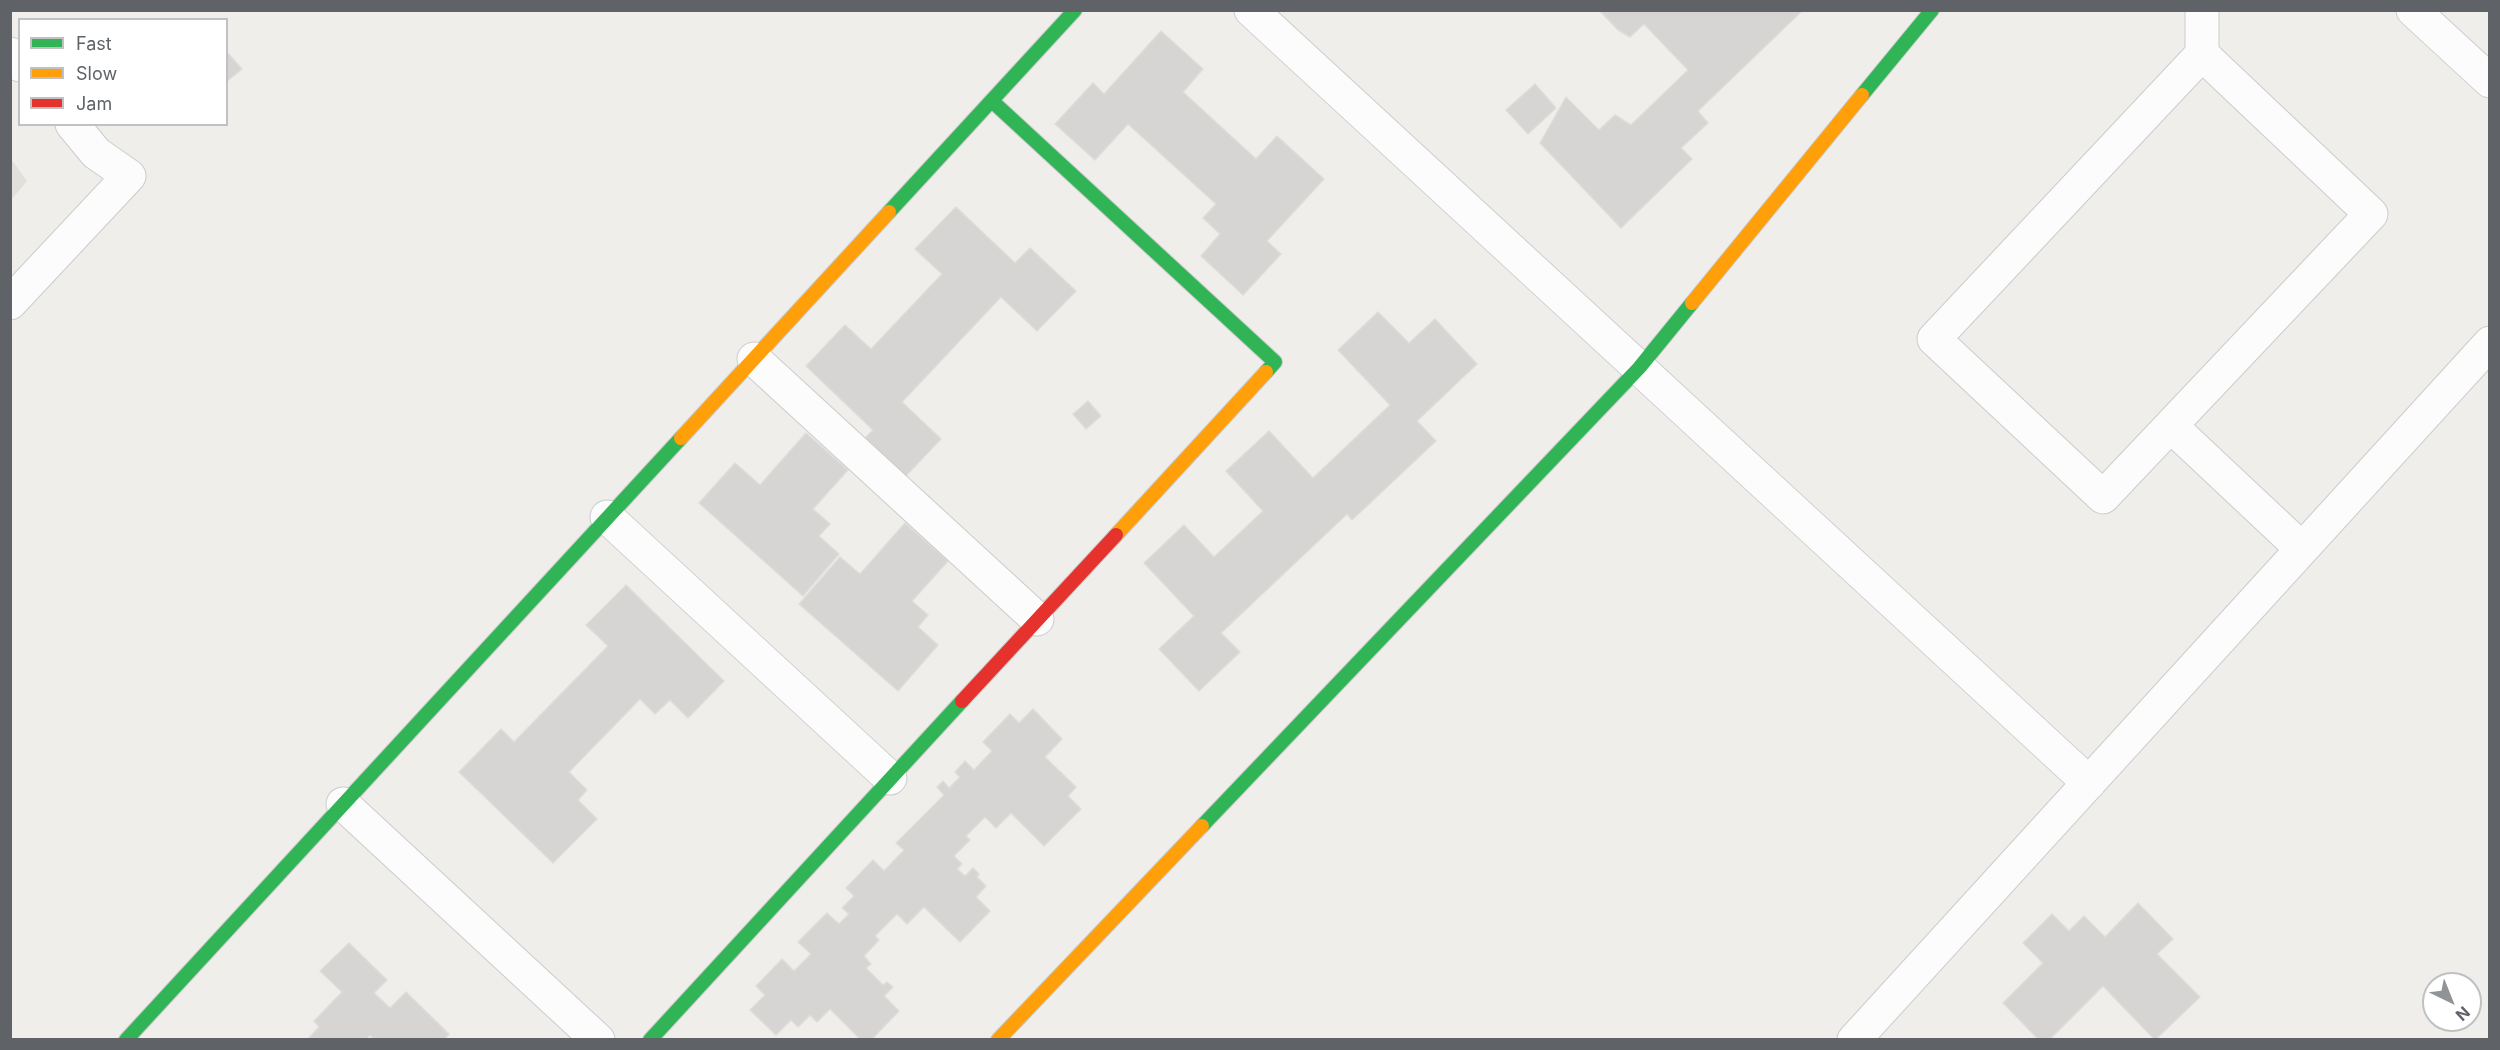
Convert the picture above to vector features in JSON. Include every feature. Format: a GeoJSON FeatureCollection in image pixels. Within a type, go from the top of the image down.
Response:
{"type":"FeatureCollection","features":[{"type":"Feature","properties":{"kind":"street"},"geometry":{"type":"LineString","coordinates":[[126,1040],[1075,10]]}},
{"type":"Feature","properties":{"kind":"street"},"geometry":{"type":"LineString","coordinates":[[1251,10],[2089,783]]}},
{"type":"Feature","properties":{"kind":"street"},"geometry":{"type":"LineString","coordinates":[[998,1040],[1639,368],[1932,10]]}},
{"type":"Feature","properties":{"kind":"street"},"geometry":{"type":"LineString","coordinates":[[2202,10],[2202,54],[1934,339],[2103,497],[2371,214],[2202,54]]}},
{"type":"Feature","properties":{"kind":"street"},"geometry":{"type":"LineString","coordinates":[[2414,10],[2490,81]]}},
{"type":"Feature","properties":{"kind":"street"},"geometry":{"type":"LineString","coordinates":[[650,1040],[1275,362],[992,101]]}},
{"type":"Feature","properties":{"kind":"street"},"geometry":{"type":"LineString","coordinates":[[10,303],[129,176],[96,153],[74,126]]}},
{"type":"Feature","properties":{"kind":"street"},"geometry":{"type":"LineString","coordinates":[[1854,1040],[2490,344]]}},
{"type":"Feature","properties":{"kind":"street"},"geometry":{"type":"LineString","coordinates":[[754,358],[1037,619]]}},
{"type":"Feature","properties":{"kind":"street"},"geometry":{"type":"LineString","coordinates":[[2171,426],[2302,549]]}},
{"type":"Feature","properties":{"kind":"street"},"geometry":{"type":"LineString","coordinates":[[607,517],[890,778]]}},
{"type":"Feature","properties":{"kind":"street"},"geometry":{"type":"LineString","coordinates":[[343,804],[598,1040]]}},
{"type":"Feature","properties":{"kind":"shaded area"},"geometry":{"type":"Polygon","coordinates":[[[11,159],[27,181],[11,200],[11,159]]]}},
{"type":"Feature","properties":{"kind":"building"},"geometry":{"type":"Polygon","coordinates":[[[1599,10],[1803,10],[1698,111],[1708,123],[1681,148],[1692,159],[1621,228],[1540,143],[1566,97],[1599,130],[1615,115],[1631,125],[1688,70],[1644,24],[1630,37],[1618,30],[1599,10]]]}},
{"type":"Feature","properties":{"kind":"building"},"geometry":{"type":"Polygon","coordinates":[[[1161,31],[1203,69],[1183,92],[1256,159],[1277,136],[1324,179],[1267,241],[1281,254],[1243,295],[1201,256],[1220,234],[1203,218],[1216,204],[1128,124],[1095,160],[1055,124],[1093,83],[1104,94],[1161,31]]]}},
{"type":"Feature","properties":{"kind":"building"},"geometry":{"type":"Polygon","coordinates":[[[228,53],[242,69],[228,80],[228,53]]]}},
{"type":"Feature","properties":{"kind":"building"},"geometry":{"type":"Polygon","coordinates":[[[1535,84],[1556,108],[1528,134],[1506,110],[1535,84]]]}},
{"type":"Feature","properties":{"kind":"building"},"geometry":{"type":"Polygon","coordinates":[[[956,207],[1015,263],[1030,248],[1076,291],[1037,331],[1001,297],[902,402],[941,439],[903,479],[863,440],[873,430],[806,366],[845,325],[871,349],[942,274],[915,249],[956,207]]]}},
{"type":"Feature","properties":{"kind":"building"},"geometry":{"type":"Polygon","coordinates":[[[1378,312],[1409,343],[1435,319],[1477,364],[1417,421],[1436,441],[1352,520],[1347,514],[1221,633],[1240,652],[1199,691],[1159,649],[1194,616],[1144,563],[1184,525],[1214,557],[1263,511],[1226,471],[1269,431],[1313,478],[1390,405],[1338,350],[1378,312]]]}},
{"type":"Feature","properties":{"kind":"building"},"geometry":{"type":"Polygon","coordinates":[[[1088,401],[1101,416],[1086,429],[1073,414],[1088,401]]]}},
{"type":"Feature","properties":{"kind":"building"},"geometry":{"type":"Polygon","coordinates":[[[806,433],[848,470],[813,509],[830,524],[819,536],[839,554],[803,596],[699,503],[735,463],[760,485],[806,433]]]}},
{"type":"Feature","properties":{"kind":"building"},"geometry":{"type":"Polygon","coordinates":[[[905,523],[948,561],[912,601],[928,615],[918,627],[938,645],[898,691],[799,604],[840,557],[860,574],[905,523]]]}},
{"type":"Feature","properties":{"kind":"building"},"geometry":{"type":"Polygon","coordinates":[[[626,585],[724,681],[688,718],[670,700],[655,714],[640,699],[569,772],[587,790],[578,800],[597,819],[553,863],[459,772],[501,729],[514,742],[608,646],[586,625],[626,585]]]}},
{"type":"Feature","properties":{"kind":"building"},"geometry":{"type":"Polygon","coordinates":[[[1033,709],[1062,739],[1045,757],[1076,787],[1068,796],[1081,809],[1044,846],[1011,813],[996,828],[985,817],[966,836],[970,840],[954,856],[962,864],[957,869],[965,876],[973,868],[979,874],[977,877],[986,886],[976,897],[990,911],[960,942],[924,907],[907,924],[897,914],[875,936],[879,940],[864,956],[871,964],[866,968],[883,985],[887,982],[893,987],[884,996],[899,1011],[871,1040],[861,1040],[830,1009],[817,1022],[810,1015],[798,1027],[791,1020],[776,1035],[750,1010],[765,995],[756,986],[782,959],[794,971],[811,954],[798,942],[827,913],[839,924],[849,914],[842,908],[854,896],[846,888],[873,860],[884,871],[904,850],[896,843],[944,795],[937,787],[943,781],[949,788],[960,777],[955,772],[965,761],[974,770],[992,751],[983,742],[1010,714],[1019,723],[1033,709]]]}},
{"type":"Feature","properties":{"kind":"building"},"geometry":{"type":"Polygon","coordinates":[[[2138,903],[2173,939],[2157,954],[2200,997],[2155,1040],[2103,986],[2049,1040],[2039,1040],[2003,1003],[2043,963],[2023,943],[2052,914],[2069,931],[2084,916],[2105,937],[2138,903]]]}},
{"type":"Feature","properties":{"kind":"building"},"geometry":{"type":"Polygon","coordinates":[[[349,943],[387,980],[374,993],[390,1008],[406,992],[449,1034],[444,1040],[374,1040],[370,1035],[366,1040],[307,1040],[319,1027],[314,1021],[342,992],[320,971],[349,943]]]}},
{"type":"Feature","properties":{"kind":"traffic: fast"},"geometry":{"type":"LineString","coordinates":[[889,212],[1075,10]]}},
{"type":"Feature","properties":{"kind":"traffic: fast"},"geometry":{"type":"LineString","coordinates":[[1862,95],[1932,10]]}},
{"type":"Feature","properties":{"kind":"traffic: fast"},"geometry":{"type":"LineString","coordinates":[[992,101],[1275,362],[1266,372]]}},
{"type":"Feature","properties":{"kind":"traffic: fast"},"geometry":{"type":"LineString","coordinates":[[1202,826],[1639,368],[1692,303]]}},
{"type":"Feature","properties":{"kind":"traffic: fast"},"geometry":{"type":"LineString","coordinates":[[126,1040],[681,438]]}},
{"type":"Feature","properties":{"kind":"traffic: fast"},"geometry":{"type":"LineString","coordinates":[[650,1040],[962,701]]}},
{"type":"Feature","properties":{"kind":"traffic: slow"},"geometry":{"type":"LineString","coordinates":[[1692,303],[1862,95]]}},
{"type":"Feature","properties":{"kind":"traffic: slow"},"geometry":{"type":"LineString","coordinates":[[681,438],[889,212]]}},
{"type":"Feature","properties":{"kind":"traffic: slow"},"geometry":{"type":"LineString","coordinates":[[1116,535],[1266,372]]}},
{"type":"Feature","properties":{"kind":"traffic: slow"},"geometry":{"type":"LineString","coordinates":[[998,1040],[1202,826]]}},
{"type":"Feature","properties":{"kind":"traffic: jam"},"geometry":{"type":"LineString","coordinates":[[962,701],[1116,535]]}}]}
